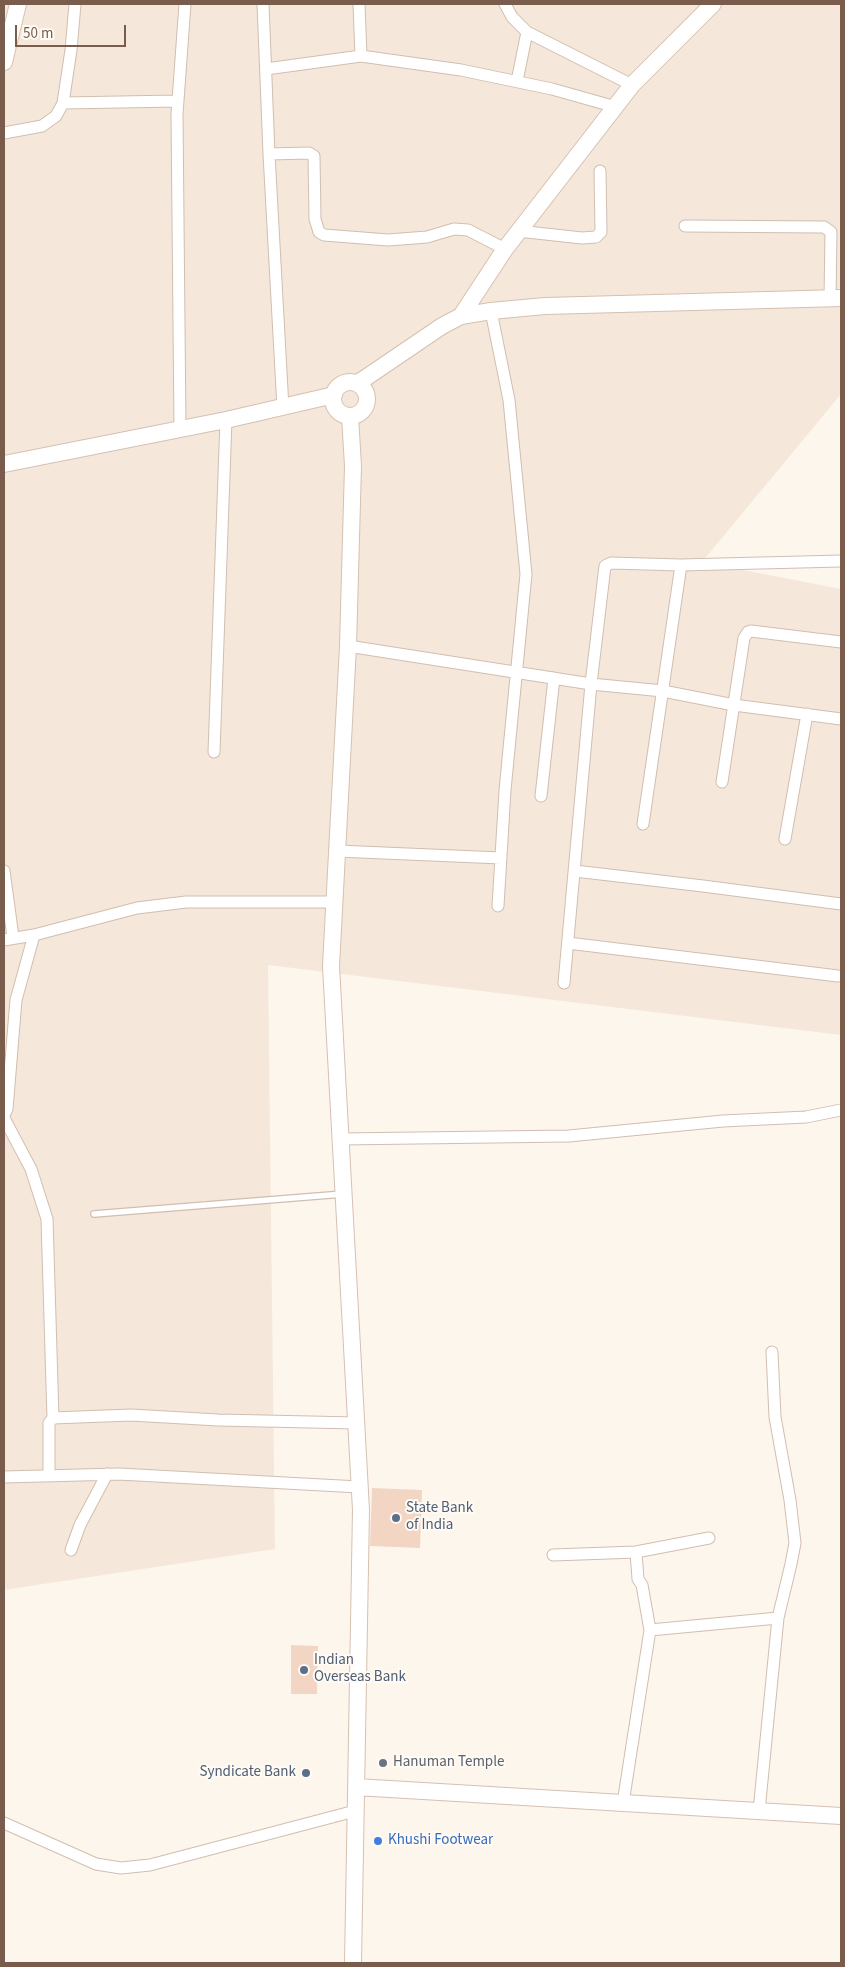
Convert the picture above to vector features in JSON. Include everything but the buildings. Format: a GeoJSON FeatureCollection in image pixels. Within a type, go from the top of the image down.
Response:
{"type":"FeatureCollection","features":[{"type":"Feature","properties":{"kind":"street"},"geometry":{"type":"LineString","coordinates":[[4,62],[18,4]]}},
{"type":"Feature","properties":{"kind":"street"},"geometry":{"type":"LineString","coordinates":[[4,133],[42,126],[56,116],[63,103],[71,50],[74,4]]}},
{"type":"Feature","properties":{"kind":"street"},"geometry":{"type":"LineString","coordinates":[[180,429],[177,102],[185,4]]}},
{"type":"Feature","properties":{"kind":"street"},"geometry":{"type":"LineString","coordinates":[[263,4],[283,408]]}},
{"type":"Feature","properties":{"kind":"street"},"geometry":{"type":"LineString","coordinates":[[358,4],[362,56]]}},
{"type":"Feature","properties":{"kind":"street"},"geometry":{"type":"LineString","coordinates":[[506,4],[512,17],[528,32],[632,85]]}},
{"type":"Feature","properties":{"kind":"street"},"geometry":{"type":"LineString","coordinates":[[461,316],[518,231],[632,85],[713,4]]}},
{"type":"Feature","properties":{"kind":"street"},"geometry":{"type":"LineString","coordinates":[[517,81],[528,32]]}},
{"type":"Feature","properties":{"kind":"street"},"geometry":{"type":"LineString","coordinates":[[266,69],[362,56],[461,70],[517,81],[616,107]]}},
{"type":"Feature","properties":{"kind":"street"},"geometry":{"type":"LineString","coordinates":[[63,103],[177,102]]}},
{"type":"Feature","properties":{"kind":"street"},"geometry":{"type":"LineString","coordinates":[[269,154],[310,153],[314,156],[315,219],[319,232],[324,235],[388,240],[427,236],[454,230],[468,230],[505,249]]}},
{"type":"Feature","properties":{"kind":"street"},"geometry":{"type":"LineString","coordinates":[[518,231],[582,238],[596,237],[601,232],[600,171]]}},
{"type":"Feature","properties":{"kind":"street"},"geometry":{"type":"LineString","coordinates":[[358,383],[365,391],[367,402],[361,412],[350,416],[341,413],[335,405],[334,396],[336,390],[346,382],[358,383],[442,326],[461,316],[545,306],[835,298],[831,232],[824,226],[685,226]]}},
{"type":"Feature","properties":{"kind":"street"},"geometry":{"type":"LineString","coordinates":[[491,311],[509,400],[526,574],[505,790],[498,906]]}},
{"type":"Feature","properties":{"kind":"street"},"geometry":{"type":"LineString","coordinates":[[4,464],[226,420],[334,396]]}},
{"type":"Feature","properties":{"kind":"street"},"geometry":{"type":"LineString","coordinates":[[350,416],[353,466],[348,646],[331,966],[361,1510],[353,1963]]}},
{"type":"Feature","properties":{"kind":"street"},"geometry":{"type":"LineString","coordinates":[[214,752],[226,420]]}},
{"type":"Feature","properties":{"kind":"street"},"geometry":{"type":"LineString","coordinates":[[564,983],[591,684],[605,566],[611,563],[681,565],[841,561]]}},
{"type":"Feature","properties":{"kind":"street"},"geometry":{"type":"LineString","coordinates":[[643,824],[681,565]]}},
{"type":"Feature","properties":{"kind":"street"},"geometry":{"type":"LineString","coordinates":[[722,782],[744,638],[748,632],[841,642]]}},
{"type":"Feature","properties":{"kind":"street"},"geometry":{"type":"LineString","coordinates":[[348,646],[591,684],[663,691],[734,706],[841,719]]}},
{"type":"Feature","properties":{"kind":"street"},"geometry":{"type":"LineString","coordinates":[[540,796],[554,678]]}},
{"type":"Feature","properties":{"kind":"street"},"geometry":{"type":"LineString","coordinates":[[785,839],[807,714]]}},
{"type":"Feature","properties":{"kind":"street"},"geometry":{"type":"LineString","coordinates":[[337,851],[500,858]]}},
{"type":"Feature","properties":{"kind":"street"},"geometry":{"type":"LineString","coordinates":[[4,871],[8,938],[34,935],[137,908],[186,902],[334,902]]}},
{"type":"Feature","properties":{"kind":"street"},"geometry":{"type":"LineString","coordinates":[[575,871],[841,904]]}},
{"type":"Feature","properties":{"kind":"street"},"geometry":{"type":"LineString","coordinates":[[34,935],[16,1000],[7,1109],[4,1117],[31,1169],[47,1218],[53,1418],[49,1423],[49,1476]]}},
{"type":"Feature","properties":{"kind":"street"},"geometry":{"type":"LineString","coordinates":[[568,943],[838,976]]}},
{"type":"Feature","properties":{"kind":"street"},"geometry":{"type":"LineString","coordinates":[[341,1139],[569,1136],[723,1121],[806,1117],[841,1110]]}},
{"type":"Feature","properties":{"kind":"street"},"geometry":{"type":"LineString","coordinates":[[759,1811],[778,1618],[794,1543],[790,1500],[774,1417],[772,1352]]}},
{"type":"Feature","properties":{"kind":"street"},"geometry":{"type":"LineString","coordinates":[[53,1418],[131,1416],[356,1423]]}},
{"type":"Feature","properties":{"kind":"street"},"geometry":{"type":"LineString","coordinates":[[4,1477],[106,1474],[359,1487]]}},
{"type":"Feature","properties":{"kind":"street"},"geometry":{"type":"LineString","coordinates":[[72,1550],[80,1525],[106,1474]]}},
{"type":"Feature","properties":{"kind":"street"},"geometry":{"type":"LineString","coordinates":[[553,1555],[636,1552],[710,1538]]}},
{"type":"Feature","properties":{"kind":"street"},"geometry":{"type":"LineString","coordinates":[[623,1803],[650,1630],[642,1585],[638,1579],[636,1552]]}},
{"type":"Feature","properties":{"kind":"street"},"geometry":{"type":"LineString","coordinates":[[650,1630],[778,1618]]}},
{"type":"Feature","properties":{"kind":"street"},"geometry":{"type":"LineString","coordinates":[[356,1787],[841,1816]]}},
{"type":"Feature","properties":{"kind":"street"},"geometry":{"type":"LineString","coordinates":[[4,1823],[96,1864],[121,1868],[150,1865],[355,1811]]}},
{"type":"Feature","properties":{"kind":"lane"},"geometry":{"type":"LineString","coordinates":[[94,1214],[344,1194]]}},
{"type":"Feature","properties":{"kind":"shaded area"},"geometry":{"type":"Polygon","coordinates":[[[4,4],[841,4],[841,394],[702,562],[841,589],[841,1035],[268,965],[275,1549],[4,1590],[4,4]]]}},
{"type":"Feature","properties":{"kind":"place","name":"State Bank of India"},"geometry":{"type":"Point","coordinates":[396,1518]}},
{"type":"Feature","properties":{"kind":"place","name":"Indian Overseas Bank"},"geometry":{"type":"Point","coordinates":[304,1670]}},
{"type":"Feature","properties":{"kind":"place","name":"Hanuman Temple"},"geometry":{"type":"Point","coordinates":[383,1763]}},
{"type":"Feature","properties":{"kind":"place","name":"Syndicate Bank"},"geometry":{"type":"Point","coordinates":[306,1773]}},
{"type":"Feature","properties":{"kind":"place","name":"Khushi Footwear"},"geometry":{"type":"Point","coordinates":[378,1841]}}]}
